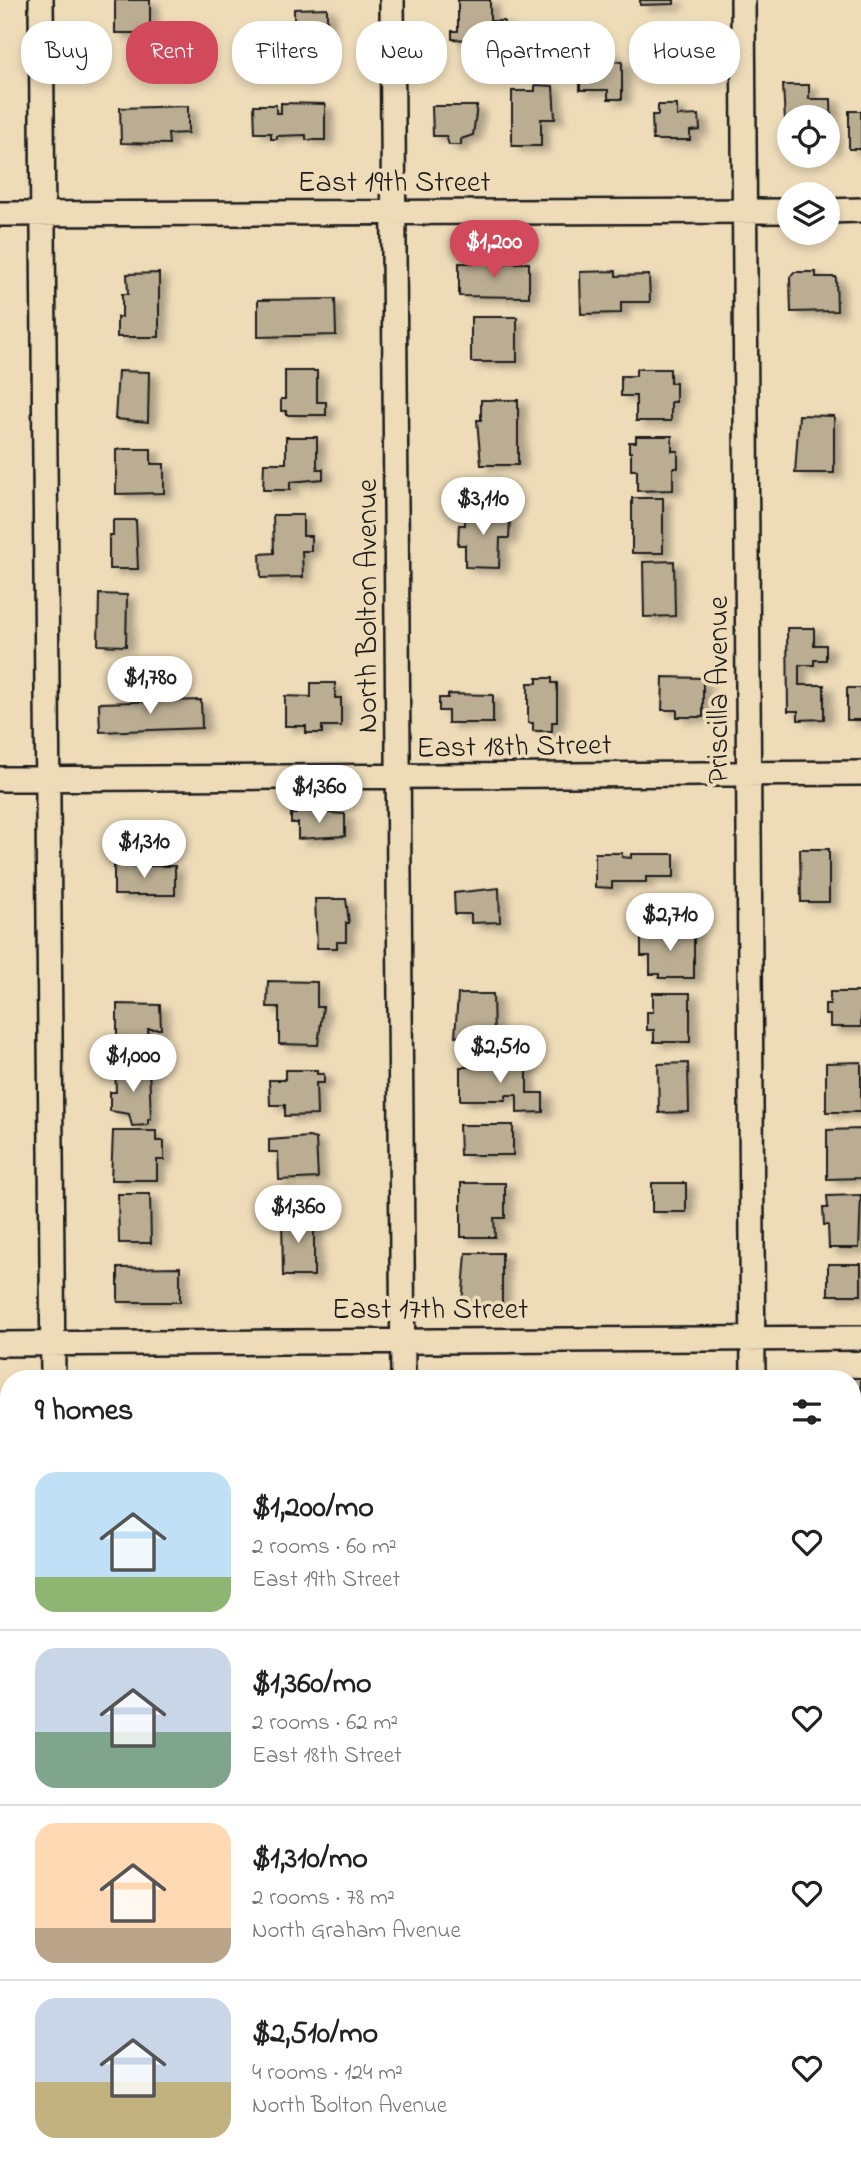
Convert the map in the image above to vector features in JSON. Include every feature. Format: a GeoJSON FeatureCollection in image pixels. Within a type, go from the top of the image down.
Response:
{"type":"FeatureCollection","features":[{"type":"Feature","properties":{"kind":"street"},"geometry":{"type":"LineString","coordinates":[[41,0],[53,1370]]}},
{"type":"Feature","properties":{"kind":"street","name":"North Bolton Avenue"},"geometry":{"type":"LineString","coordinates":[[393,0],[403,1370]]}},
{"type":"Feature","properties":{"kind":"street","name":"Priscilla Avenue"},"geometry":{"type":"LineString","coordinates":[[743,0],[753,1370]]}},
{"type":"Feature","properties":{"kind":"street","name":"East 19th Street"},"geometry":{"type":"LineString","coordinates":[[0,214],[777,211]]}},
{"type":"Feature","properties":{"kind":"street"},"geometry":{"type":"LineString","coordinates":[[840,211],[861,211]]}},
{"type":"Feature","properties":{"kind":"street","name":"East 18th Street"},"geometry":{"type":"LineString","coordinates":[[0,779],[861,773]]}},
{"type":"Feature","properties":{"kind":"street","name":"East 17th Street"},"geometry":{"type":"LineString","coordinates":[[0,1344],[53,1341],[861,1338]]}},
{"type":"Feature","properties":{"kind":"building"},"geometry":{"type":"Polygon","coordinates":[[[115,0],[150,0],[150,21],[126,21],[126,33],[115,33],[115,0]]]}},
{"type":"Feature","properties":{"kind":"building"},"geometry":{"type":"Polygon","coordinates":[[[458,0],[490,0],[490,21],[461,21],[461,40],[452,39],[452,31],[458,31],[458,0]]]}},
{"type":"Feature","properties":{"kind":"building"},"geometry":{"type":"Polygon","coordinates":[[[640,0],[674,0],[674,4],[640,5],[640,0]]]}},
{"type":"Feature","properties":{"kind":"building"},"geometry":{"type":"Polygon","coordinates":[[[327,8],[327,21],[294,21],[294,9],[327,8]]]}},
{"type":"Feature","properties":{"kind":"building"},"geometry":{"type":"Polygon","coordinates":[[[615,61],[622,62],[622,99],[608,99],[608,90],[580,90],[580,84],[615,84],[615,61]]]}},
{"type":"Feature","properties":{"kind":"building"},"geometry":{"type":"Polygon","coordinates":[[[535,85],[553,86],[555,119],[541,119],[541,146],[512,146],[512,91],[535,91],[535,85]]]}},
{"type":"Feature","properties":{"kind":"building"},"geometry":{"type":"Polygon","coordinates":[[[783,85],[809,85],[809,99],[831,99],[831,105],[784,105],[783,85]]]}},
{"type":"Feature","properties":{"kind":"building"},"geometry":{"type":"Polygon","coordinates":[[[281,103],[325,104],[325,140],[306,140],[306,135],[277,136],[277,139],[271,139],[271,133],[255,133],[254,105],[276,105],[276,113],[281,113],[281,103]]]}},
{"type":"Feature","properties":{"kind":"building"},"geometry":{"type":"Polygon","coordinates":[[[658,105],[677,105],[677,116],[699,115],[700,130],[690,131],[690,140],[653,140],[652,115],[658,115],[658,105]]]}},
{"type":"Feature","properties":{"kind":"building"},"geometry":{"type":"Polygon","coordinates":[[[188,106],[188,133],[168,134],[169,144],[121,143],[120,108],[188,106]]]}},
{"type":"Feature","properties":{"kind":"building"},"geometry":{"type":"Polygon","coordinates":[[[432,106],[477,106],[473,135],[461,139],[461,145],[449,145],[446,136],[433,136],[432,106]]]}},
{"type":"Feature","properties":{"kind":"building"},"geometry":{"type":"Polygon","coordinates":[[[849,111],[861,111],[861,149],[849,149],[849,111]]]}},
{"type":"Feature","properties":{"kind":"building"},"geometry":{"type":"Polygon","coordinates":[[[459,263],[529,263],[529,297],[459,296],[459,263]]]}},
{"type":"Feature","properties":{"kind":"building"},"geometry":{"type":"Polygon","coordinates":[[[616,271],[616,276],[649,275],[650,302],[621,302],[621,313],[581,314],[580,272],[616,271]]]}},
{"type":"Feature","properties":{"kind":"building"},"geometry":{"type":"Polygon","coordinates":[[[794,272],[816,272],[816,277],[836,277],[837,311],[791,312],[790,277],[794,272]]]}},
{"type":"Feature","properties":{"kind":"building"},"geometry":{"type":"Polygon","coordinates":[[[159,273],[159,337],[117,337],[117,317],[122,317],[122,294],[128,294],[127,274],[159,273]]]}},
{"type":"Feature","properties":{"kind":"building"},"geometry":{"type":"Polygon","coordinates":[[[335,299],[336,335],[258,337],[258,300],[335,299]]]}},
{"type":"Feature","properties":{"kind":"building"},"geometry":{"type":"Polygon","coordinates":[[[471,317],[517,317],[517,362],[471,362],[471,317]]]}},
{"type":"Feature","properties":{"kind":"building"},"geometry":{"type":"Polygon","coordinates":[[[636,369],[670,369],[670,383],[676,383],[676,402],[671,402],[671,421],[636,421],[636,396],[621,396],[621,376],[636,376],[636,369]]]}},
{"type":"Feature","properties":{"kind":"building"},"geometry":{"type":"Polygon","coordinates":[[[118,371],[149,372],[148,422],[115,419],[118,371]]]}},
{"type":"Feature","properties":{"kind":"building"},"geometry":{"type":"Polygon","coordinates":[[[285,371],[317,371],[317,402],[326,402],[326,415],[286,415],[286,411],[281,411],[281,399],[285,399],[285,371]]]}},
{"type":"Feature","properties":{"kind":"building"},"geometry":{"type":"Polygon","coordinates":[[[481,400],[518,400],[518,465],[481,465],[477,420],[481,420],[481,400]]]}},
{"type":"Feature","properties":{"kind":"building"},"geometry":{"type":"Polygon","coordinates":[[[799,415],[834,416],[834,473],[795,473],[799,415]]]}},
{"type":"Feature","properties":{"kind":"building"},"geometry":{"type":"Polygon","coordinates":[[[636,436],[672,436],[672,451],[678,451],[678,468],[673,468],[673,490],[637,491],[637,470],[631,470],[629,452],[629,442],[636,442],[636,436]]]}},
{"type":"Feature","properties":{"kind":"building"},"geometry":{"type":"Polygon","coordinates":[[[286,437],[317,437],[317,469],[323,469],[323,479],[290,482],[290,490],[263,490],[264,463],[286,463],[286,437]]]}},
{"type":"Feature","properties":{"kind":"building"},"geometry":{"type":"Polygon","coordinates":[[[116,449],[151,449],[151,464],[164,464],[164,493],[116,494],[116,449]]]}},
{"type":"Feature","properties":{"kind":"building"},"geometry":{"type":"Polygon","coordinates":[[[632,498],[663,498],[663,553],[632,553],[632,498]]]}},
{"type":"Feature","properties":{"kind":"building"},"geometry":{"type":"Polygon","coordinates":[[[465,507],[500,508],[499,520],[510,520],[509,538],[500,538],[499,568],[465,567],[465,545],[458,545],[459,525],[465,525],[465,507]]]}},
{"type":"Feature","properties":{"kind":"building"},"geometry":{"type":"Polygon","coordinates":[[[273,515],[303,515],[303,536],[311,536],[311,551],[302,551],[303,577],[261,578],[260,554],[274,553],[273,515]]]}},
{"type":"Feature","properties":{"kind":"building"},"geometry":{"type":"Polygon","coordinates":[[[113,520],[136,520],[138,569],[109,569],[109,535],[113,535],[113,520]]]}},
{"type":"Feature","properties":{"kind":"building"},"geometry":{"type":"Polygon","coordinates":[[[674,561],[675,616],[644,617],[643,562],[674,561]]]}},
{"type":"Feature","properties":{"kind":"building"},"geometry":{"type":"Polygon","coordinates":[[[99,594],[127,595],[126,646],[98,645],[99,594]]]}},
{"type":"Feature","properties":{"kind":"building"},"geometry":{"type":"Polygon","coordinates":[[[787,628],[814,628],[814,645],[826,645],[826,660],[814,660],[814,665],[799,665],[799,685],[824,685],[824,719],[798,720],[798,711],[788,711],[787,628]]]}},
{"type":"Feature","properties":{"kind":"building"},"geometry":{"type":"Polygon","coordinates":[[[663,677],[703,678],[703,717],[677,717],[677,710],[662,710],[663,677]]]}},
{"type":"Feature","properties":{"kind":"building"},"geometry":{"type":"Polygon","coordinates":[[[537,678],[552,678],[552,683],[557,683],[557,722],[552,722],[552,731],[533,731],[533,723],[528,723],[528,683],[537,683],[537,678]]]}},
{"type":"Feature","properties":{"kind":"building"},"geometry":{"type":"Polygon","coordinates":[[[311,683],[335,683],[335,698],[341,698],[341,726],[322,726],[322,733],[306,733],[306,726],[285,726],[285,696],[311,697],[311,683]]]}},
{"type":"Feature","properties":{"kind":"building"},"geometry":{"type":"Polygon","coordinates":[[[847,688],[861,688],[861,720],[847,720],[847,688]]]}},
{"type":"Feature","properties":{"kind":"building"},"geometry":{"type":"Polygon","coordinates":[[[448,694],[493,695],[493,723],[448,723],[448,711],[439,711],[439,698],[448,698],[448,694]]]}},
{"type":"Feature","properties":{"kind":"building"},"geometry":{"type":"Polygon","coordinates":[[[201,700],[202,728],[100,732],[99,703],[201,700]]]}},
{"type":"Feature","properties":{"kind":"building"},"geometry":{"type":"Polygon","coordinates":[[[296,811],[345,814],[345,836],[298,839],[298,823],[291,823],[291,814],[296,814],[296,811]]]}},
{"type":"Feature","properties":{"kind":"building"},"geometry":{"type":"Polygon","coordinates":[[[800,849],[829,849],[829,902],[801,902],[800,849]]]}},
{"type":"Feature","properties":{"kind":"building"},"geometry":{"type":"Polygon","coordinates":[[[595,853],[622,853],[622,857],[631,858],[631,854],[674,854],[674,877],[646,877],[646,882],[612,882],[612,888],[595,887],[595,853]]]}},
{"type":"Feature","properties":{"kind":"building"},"geometry":{"type":"Polygon","coordinates":[[[114,866],[175,866],[175,895],[114,895],[114,866]]]}},
{"type":"Feature","properties":{"kind":"building"},"geometry":{"type":"Polygon","coordinates":[[[499,888],[500,922],[471,923],[471,914],[455,914],[454,893],[499,888]]]}},
{"type":"Feature","properties":{"kind":"building"},"geometry":{"type":"Polygon","coordinates":[[[315,899],[346,899],[349,923],[346,923],[346,942],[337,942],[337,948],[317,948],[315,899]]]}},
{"type":"Feature","properties":{"kind":"building"},"geometry":{"type":"Polygon","coordinates":[[[659,929],[694,929],[694,978],[659,978],[659,974],[650,974],[650,956],[641,956],[641,932],[659,933],[659,929]]]}},
{"type":"Feature","properties":{"kind":"building"},"geometry":{"type":"Polygon","coordinates":[[[268,981],[317,982],[317,1007],[323,1007],[318,1045],[279,1044],[279,1007],[267,1007],[268,981]]]}},
{"type":"Feature","properties":{"kind":"building"},"geometry":{"type":"Polygon","coordinates":[[[830,992],[861,992],[861,1027],[830,1027],[830,1015],[825,1015],[825,1004],[830,1004],[830,992]]]}},
{"type":"Feature","properties":{"kind":"building"},"geometry":{"type":"Polygon","coordinates":[[[653,993],[690,993],[690,1042],[654,1042],[654,1030],[647,1030],[647,1012],[653,1012],[653,993]]]}},
{"type":"Feature","properties":{"kind":"building"},"geometry":{"type":"Polygon","coordinates":[[[458,994],[493,994],[494,1039],[459,1039],[459,1036],[455,1036],[458,994]]]}},
{"type":"Feature","properties":{"kind":"building"},"geometry":{"type":"Polygon","coordinates":[[[117,1004],[160,1005],[161,1029],[148,1029],[149,1054],[117,1054],[117,1004]]]}},
{"type":"Feature","properties":{"kind":"building"},"geometry":{"type":"Polygon","coordinates":[[[503,1060],[527,1060],[527,1093],[543,1093],[543,1112],[517,1113],[517,1095],[506,1095],[506,1100],[460,1100],[460,1067],[503,1067],[503,1060]]]}},
{"type":"Feature","properties":{"kind":"building"},"geometry":{"type":"Polygon","coordinates":[[[861,1062],[861,1112],[826,1112],[826,1063],[861,1062]]]}},
{"type":"Feature","properties":{"kind":"building"},"geometry":{"type":"Polygon","coordinates":[[[688,1063],[689,1112],[659,1113],[658,1064],[688,1063]]]}},
{"type":"Feature","properties":{"kind":"building"},"geometry":{"type":"Polygon","coordinates":[[[149,1066],[151,1119],[148,1119],[148,1125],[132,1126],[129,1114],[110,1111],[110,1092],[116,1092],[115,1067],[149,1066]]]}},
{"type":"Feature","properties":{"kind":"building"},"geometry":{"type":"Polygon","coordinates":[[[285,1070],[317,1070],[317,1074],[324,1074],[324,1083],[316,1083],[317,1115],[285,1116],[285,1105],[270,1105],[269,1080],[285,1080],[285,1070]]]}},
{"type":"Feature","properties":{"kind":"building"},"geometry":{"type":"Polygon","coordinates":[[[459,1125],[513,1125],[513,1155],[460,1155],[459,1125]]]}},
{"type":"Feature","properties":{"kind":"building"},"geometry":{"type":"Polygon","coordinates":[[[861,1129],[861,1178],[827,1179],[827,1130],[861,1129]]]}},
{"type":"Feature","properties":{"kind":"building"},"geometry":{"type":"Polygon","coordinates":[[[113,1131],[156,1131],[156,1141],[164,1141],[164,1160],[157,1160],[157,1180],[111,1180],[113,1131]]]}},
{"type":"Feature","properties":{"kind":"building"},"geometry":{"type":"Polygon","coordinates":[[[309,1137],[316,1139],[318,1178],[279,1180],[278,1152],[269,1152],[269,1140],[309,1137]]]}},
{"type":"Feature","properties":{"kind":"building"},"geometry":{"type":"Polygon","coordinates":[[[461,1183],[505,1183],[505,1218],[494,1218],[495,1237],[461,1237],[461,1183]]]}},
{"type":"Feature","properties":{"kind":"building"},"geometry":{"type":"Polygon","coordinates":[[[652,1183],[686,1183],[686,1212],[652,1212],[652,1183]]]}},
{"type":"Feature","properties":{"kind":"building"},"geometry":{"type":"Polygon","coordinates":[[[118,1194],[150,1194],[151,1243],[119,1243],[118,1194]]]}},
{"type":"Feature","properties":{"kind":"building"},"geometry":{"type":"Polygon","coordinates":[[[861,1195],[859,1248],[829,1248],[828,1225],[824,1225],[823,1208],[828,1208],[827,1196],[861,1195]]]}},
{"type":"Feature","properties":{"kind":"building"},"geometry":{"type":"Polygon","coordinates":[[[282,1214],[314,1214],[314,1276],[283,1276],[282,1214]]]}},
{"type":"Feature","properties":{"kind":"building"},"geometry":{"type":"Polygon","coordinates":[[[466,1253],[502,1253],[502,1304],[462,1304],[466,1253]]]}},
{"type":"Feature","properties":{"kind":"building"},"geometry":{"type":"Polygon","coordinates":[[[828,1264],[861,1264],[861,1295],[828,1295],[828,1264]]]}},
{"type":"Feature","properties":{"kind":"building"},"geometry":{"type":"Polygon","coordinates":[[[180,1267],[180,1302],[118,1302],[118,1268],[180,1267]]]}}]}
